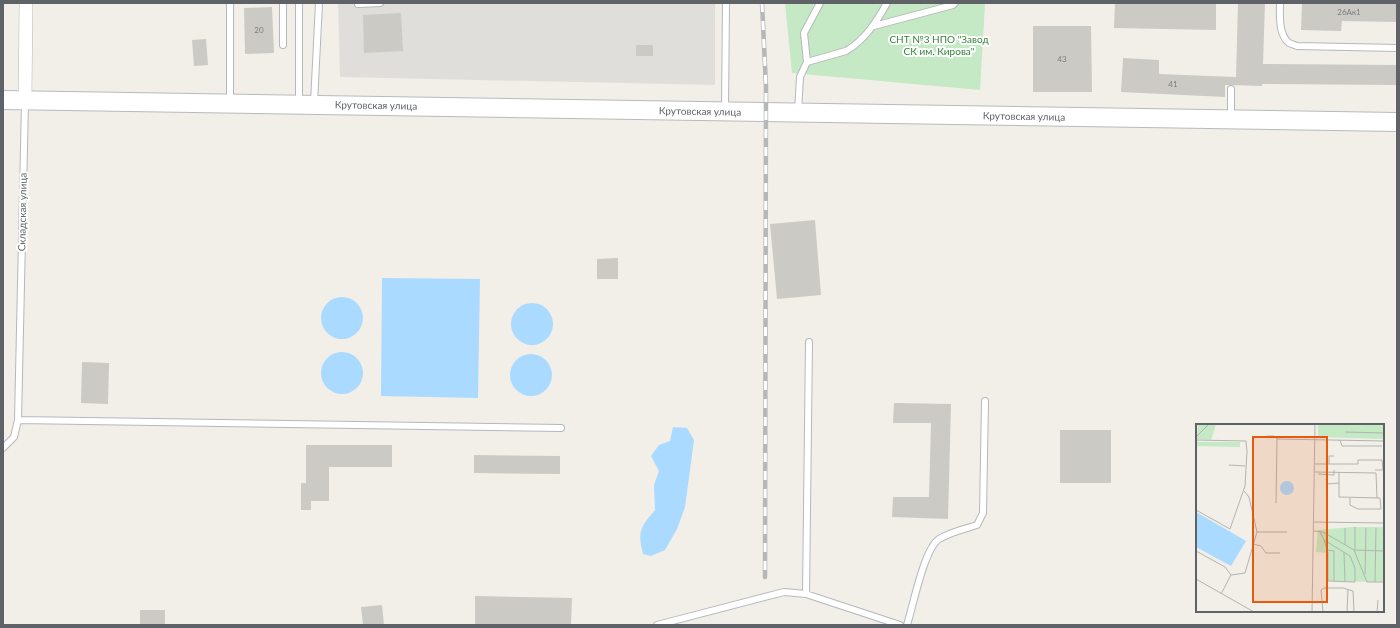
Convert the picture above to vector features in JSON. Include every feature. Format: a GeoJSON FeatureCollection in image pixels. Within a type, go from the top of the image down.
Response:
{"type":"FeatureCollection","features":[{"type":"Feature","properties":{"kind":"street","name":"Складская улица"},"geometry":{"type":"LineString","coordinates":[[25,100],[26,3]]}},
{"type":"Feature","properties":{"kind":"street","name":"Крутовская улица"},"geometry":{"type":"LineString","coordinates":[[3,100],[1397,122]]}},
{"type":"Feature","properties":{"kind":"lane"},"geometry":{"type":"LineString","coordinates":[[230,3],[230,103]]}},
{"type":"Feature","properties":{"kind":"lane"},"geometry":{"type":"LineString","coordinates":[[283,3],[284,45]]}},
{"type":"Feature","properties":{"kind":"lane"},"geometry":{"type":"LineString","coordinates":[[299,3],[306,104]]}},
{"type":"Feature","properties":{"kind":"lane"},"geometry":{"type":"LineString","coordinates":[[306,104],[318,3]]}},
{"type":"Feature","properties":{"kind":"lane"},"geometry":{"type":"LineString","coordinates":[[358,4],[380,3]]}},
{"type":"Feature","properties":{"kind":"lane"},"geometry":{"type":"LineString","coordinates":[[725,111],[726,3]]}},
{"type":"Feature","properties":{"kind":"lane"},"geometry":{"type":"LineString","coordinates":[[798,112],[800,77],[807,62],[804,33],[820,3]]}},
{"type":"Feature","properties":{"kind":"lane"},"geometry":{"type":"LineString","coordinates":[[807,62],[846,51],[851,48],[874,26],[887,3]]}},
{"type":"Feature","properties":{"kind":"lane"},"geometry":{"type":"LineString","coordinates":[[874,26],[953,5],[955,3]]}},
{"type":"Feature","properties":{"kind":"lane"},"geometry":{"type":"LineString","coordinates":[[1280,3],[1280,21],[1283,34],[1289,43],[1297,46],[1397,48]]}},
{"type":"Feature","properties":{"kind":"lane"},"geometry":{"type":"LineString","coordinates":[[1231,89],[1232,120]]}},
{"type":"Feature","properties":{"kind":"lane","name":"Складская улица"},"geometry":{"type":"LineString","coordinates":[[3,448],[14,437],[18,420],[25,100]]}},
{"type":"Feature","properties":{"kind":"lane"},"geometry":{"type":"LineString","coordinates":[[806,594],[809,342]]}},
{"type":"Feature","properties":{"kind":"lane"},"geometry":{"type":"LineString","coordinates":[[907,625],[928,555],[938,539],[977,525],[983,513],[985,400]]}},
{"type":"Feature","properties":{"kind":"lane"},"geometry":{"type":"LineString","coordinates":[[18,420],[561,428]]}},
{"type":"Feature","properties":{"kind":"lane"},"geometry":{"type":"LineString","coordinates":[[657,625],[784,592],[806,594],[900,625]]}},
{"type":"Feature","properties":{"kind":"shaded area"},"geometry":{"type":"Polygon","coordinates":[[[338,3],[715,3],[715,85],[340,77],[338,3]]]}},
{"type":"Feature","properties":{"kind":"green space","name":"СНТ №3 НПО \"Завод СК им. Кирова\""},"geometry":{"type":"Polygon","coordinates":[[[785,3],[985,3],[980,90],[792,73],[785,3]]]}},
{"type":"Feature","properties":{"kind":"water"},"geometry":{"type":"Polygon","coordinates":[[[382,278],[480,279],[478,398],[381,396],[382,278]]]}},
{"type":"Feature","properties":{"kind":"water"},"geometry":{"type":"Polygon","coordinates":[[[342,297],[357,303],[363,318],[357,333],[342,339],[327,333],[321,318],[327,303],[342,297]]]}},
{"type":"Feature","properties":{"kind":"water"},"geometry":{"type":"Polygon","coordinates":[[[532,303],[547,309],[553,324],[547,339],[532,345],[517,339],[511,324],[517,309],[532,303]]]}},
{"type":"Feature","properties":{"kind":"water"},"geometry":{"type":"Polygon","coordinates":[[[342,352],[357,358],[363,373],[357,388],[342,394],[327,388],[321,373],[327,358],[342,352]]]}},
{"type":"Feature","properties":{"kind":"water"},"geometry":{"type":"Polygon","coordinates":[[[531,354],[546,360],[552,375],[546,390],[531,396],[516,390],[510,375],[516,360],[531,354]]]}},
{"type":"Feature","properties":{"kind":"water"},"geometry":{"type":"Polygon","coordinates":[[[673,427],[687,428],[694,440],[685,507],[677,529],[665,550],[651,556],[643,554],[640,534],[643,525],[655,510],[654,485],[659,471],[651,456],[659,445],[670,441],[673,427]]]}},
{"type":"Feature","properties":{"kind":"building"},"geometry":{"type":"Polygon","coordinates":[[[1115,3],[1216,4],[1216,30],[1114,28],[1115,3]]]}},
{"type":"Feature","properties":{"kind":"building"},"geometry":{"type":"Polygon","coordinates":[[[1238,3],[1265,3],[1263,64],[1397,65],[1397,85],[1225,85],[1225,97],[1121,92],[1123,58],[1159,60],[1159,74],[1236,77],[1238,3]]]}},
{"type":"Feature","properties":{"kind":"building"},"geometry":{"type":"Polygon","coordinates":[[[1302,3],[1397,3],[1397,22],[1342,21],[1341,31],[1301,30],[1302,3]]]}},
{"type":"Feature","properties":{"kind":"building"},"geometry":{"type":"Polygon","coordinates":[[[272,7],[274,53],[245,54],[244,8],[272,7]]]}},
{"type":"Feature","properties":{"kind":"building"},"geometry":{"type":"Polygon","coordinates":[[[401,13],[403,51],[364,53],[363,15],[401,13]]]}},
{"type":"Feature","properties":{"kind":"building"},"geometry":{"type":"Polygon","coordinates":[[[1033,26],[1091,26],[1092,92],[1033,92],[1033,26]]]}},
{"type":"Feature","properties":{"kind":"building"},"geometry":{"type":"Polygon","coordinates":[[[206,39],[208,65],[194,66],[192,40],[206,39]]]}},
{"type":"Feature","properties":{"kind":"building"},"geometry":{"type":"Polygon","coordinates":[[[636,45],[653,45],[653,56],[636,56],[636,45]]]}},
{"type":"Feature","properties":{"kind":"building"},"geometry":{"type":"Polygon","coordinates":[[[815,220],[821,295],[777,299],[770,224],[815,220]]]}},
{"type":"Feature","properties":{"kind":"building"},"geometry":{"type":"Polygon","coordinates":[[[618,258],[618,279],[597,279],[597,259],[618,258]]]}},
{"type":"Feature","properties":{"kind":"building"},"geometry":{"type":"Polygon","coordinates":[[[82,362],[109,363],[108,404],[81,403],[82,362]]]}},
{"type":"Feature","properties":{"kind":"building"},"geometry":{"type":"Polygon","coordinates":[[[894,403],[951,404],[948,519],[892,517],[893,497],[929,497],[931,423],[893,423],[894,403]]]}},
{"type":"Feature","properties":{"kind":"building"},"geometry":{"type":"Polygon","coordinates":[[[1060,430],[1111,430],[1111,483],[1060,483],[1060,430]]]}},
{"type":"Feature","properties":{"kind":"building"},"geometry":{"type":"Polygon","coordinates":[[[306,445],[392,445],[392,467],[329,467],[329,501],[311,501],[311,510],[301,510],[301,483],[306,483],[306,445]]]}},
{"type":"Feature","properties":{"kind":"building"},"geometry":{"type":"Polygon","coordinates":[[[474,455],[560,456],[560,474],[474,473],[474,455]]]}},
{"type":"Feature","properties":{"kind":"building"},"geometry":{"type":"Polygon","coordinates":[[[475,596],[572,598],[571,625],[475,625],[475,596]]]}},
{"type":"Feature","properties":{"kind":"building"},"geometry":{"type":"Polygon","coordinates":[[[382,605],[384,625],[363,625],[361,607],[382,605]]]}},
{"type":"Feature","properties":{"kind":"building"},"geometry":{"type":"Polygon","coordinates":[[[140,610],[165,610],[165,625],[140,625],[140,610]]]}},
{"type":"Feature","properties":{"kind":"railway"},"geometry":{"type":"LineString","coordinates":[[762,3],[766,87],[765,577]]}}]}
